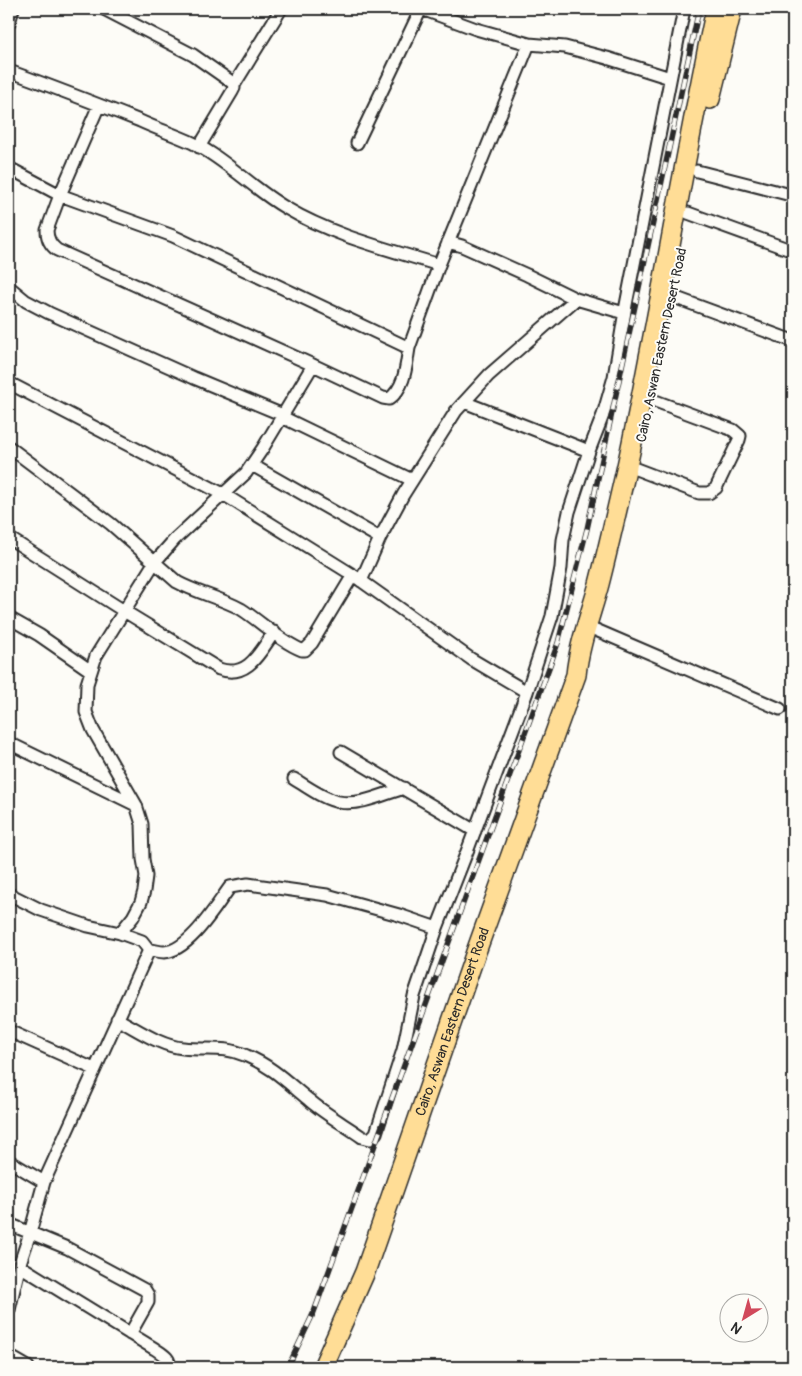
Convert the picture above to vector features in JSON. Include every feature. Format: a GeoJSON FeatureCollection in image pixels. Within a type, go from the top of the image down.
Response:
{"type":"FeatureCollection","features":[{"type":"Feature","properties":{"kind":"highway","name":"Cairo, Aswan Eastern Desert Road"},"geometry":{"type":"LineString","coordinates":[[323,1367],[364,1272],[476,952],[576,675],[578,658],[606,558],[630,448],[662,294],[700,84],[716,9]]}},
{"type":"Feature","properties":{"kind":"highway","name":"Cairo, Aswan Eastern Desert Road"},"geometry":{"type":"LineString","coordinates":[[576,675],[587,661],[636,469],[712,87],[732,9]]}},
{"type":"Feature","properties":{"kind":"street"},"geometry":{"type":"LineString","coordinates":[[9,23],[13,9]]}},
{"type":"Feature","properties":{"kind":"street"},"geometry":{"type":"LineString","coordinates":[[104,9],[193,55],[226,76],[234,85]]}},
{"type":"Feature","properties":{"kind":"street"},"geometry":{"type":"LineString","coordinates":[[199,147],[232,92],[234,85],[281,9]]}},
{"type":"Feature","properties":{"kind":"street"},"geometry":{"type":"LineString","coordinates":[[357,143],[422,9],[476,29],[529,44],[565,47],[670,78]]}},
{"type":"Feature","properties":{"kind":"street"},"geometry":{"type":"LineString","coordinates":[[117,1019],[164,1043],[182,1048],[229,1049],[248,1056],[276,1071],[310,1101],[362,1137],[370,1139],[376,1133],[403,1050],[414,996],[436,928],[527,692],[552,616],[569,512],[603,415],[614,377],[624,313],[684,9]]}},
{"type":"Feature","properties":{"kind":"street"},"geometry":{"type":"LineString","coordinates":[[100,105],[60,194],[47,230],[50,244],[57,250],[389,400],[396,394],[401,385],[409,348],[439,265],[529,44]]}},
{"type":"Feature","properties":{"kind":"street"},"geometry":{"type":"LineString","coordinates":[[9,71],[100,105],[199,147],[215,156],[261,192],[293,212],[361,241],[439,265]]}},
{"type":"Feature","properties":{"kind":"street"},"geometry":{"type":"LineString","coordinates":[[9,168],[60,194],[173,236],[409,348]]}},
{"type":"Feature","properties":{"kind":"street"},"geometry":{"type":"LineString","coordinates":[[697,170],[787,194],[793,193]]}},
{"type":"Feature","properties":{"kind":"street"},"geometry":{"type":"LineString","coordinates":[[688,213],[793,251]]}},
{"type":"Feature","properties":{"kind":"street"},"geometry":{"type":"LineString","coordinates":[[448,242],[462,246],[576,298],[624,313]]}},
{"type":"Feature","properties":{"kind":"street"},"geometry":{"type":"LineString","coordinates":[[9,287],[26,301],[49,313],[283,416],[412,480]]}},
{"type":"Feature","properties":{"kind":"street"},"geometry":{"type":"LineString","coordinates":[[671,296],[793,341]]}},
{"type":"Feature","properties":{"kind":"street"},"geometry":{"type":"LineString","coordinates":[[9,447],[110,524],[177,582],[240,609],[298,648],[305,650],[357,578],[412,480],[456,411],[489,375],[576,298]]}},
{"type":"Feature","properties":{"kind":"street"},"geometry":{"type":"LineString","coordinates":[[120,933],[133,917],[144,891],[146,876],[143,859],[142,824],[136,805],[93,730],[86,712],[86,684],[96,656],[154,563],[175,539],[246,473],[313,365]]}},
{"type":"Feature","properties":{"kind":"street"},"geometry":{"type":"LineString","coordinates":[[9,383],[223,494],[357,578],[471,659],[527,692]]}},
{"type":"Feature","properties":{"kind":"street"},"geometry":{"type":"LineString","coordinates":[[636,469],[698,493],[710,493],[716,488],[740,436],[734,430],[650,398]]}},
{"type":"Feature","properties":{"kind":"street"},"geometry":{"type":"LineString","coordinates":[[464,402],[589,451]]}},
{"type":"Feature","properties":{"kind":"street"},"geometry":{"type":"LineString","coordinates":[[252,465],[380,538]]}},
{"type":"Feature","properties":{"kind":"street"},"geometry":{"type":"LineString","coordinates":[[9,538],[211,665],[232,673],[248,666],[258,656],[274,632]]}},
{"type":"Feature","properties":{"kind":"street"},"geometry":{"type":"LineString","coordinates":[[9,618],[39,635],[91,671]]}},
{"type":"Feature","properties":{"kind":"street"},"geometry":{"type":"LineString","coordinates":[[596,630],[780,709]]}},
{"type":"Feature","properties":{"kind":"street"},"geometry":{"type":"LineString","coordinates":[[9,743],[136,805]]}},
{"type":"Feature","properties":{"kind":"street"},"geometry":{"type":"LineString","coordinates":[[341,752],[475,831]]}},
{"type":"Feature","properties":{"kind":"street"},"geometry":{"type":"LineString","coordinates":[[294,779],[338,802],[348,803],[404,788]]}},
{"type":"Feature","properties":{"kind":"street"},"geometry":{"type":"LineString","coordinates":[[9,894],[42,910],[88,926],[120,933],[142,941],[149,950],[166,952],[177,948],[196,933],[230,887],[248,884],[328,895],[399,915],[436,928]]}},
{"type":"Feature","properties":{"kind":"street"},"geometry":{"type":"LineString","coordinates":[[9,1310],[44,1182],[149,950]]}},
{"type":"Feature","properties":{"kind":"street"},"geometry":{"type":"LineString","coordinates":[[9,1031],[94,1069]]}},
{"type":"Feature","properties":{"kind":"street"},"geometry":{"type":"LineString","coordinates":[[9,1161],[44,1182]]}},
{"type":"Feature","properties":{"kind":"street"},"geometry":{"type":"LineString","coordinates":[[9,1224],[67,1248],[146,1290],[148,1302],[130,1334]]}},
{"type":"Feature","properties":{"kind":"street"},"geometry":{"type":"LineString","coordinates":[[20,1266],[165,1356],[170,1362],[169,1367]]}},
{"type":"Feature","properties":{"kind":"street"},"geometry":{"type":"LineString","coordinates":[[9,1356],[25,1367]]}},
{"type":"Feature","properties":{"kind":"railway"},"geometry":{"type":"LineString","coordinates":[[288,1367],[314,1312],[558,643],[587,529],[699,9]]}}]}
